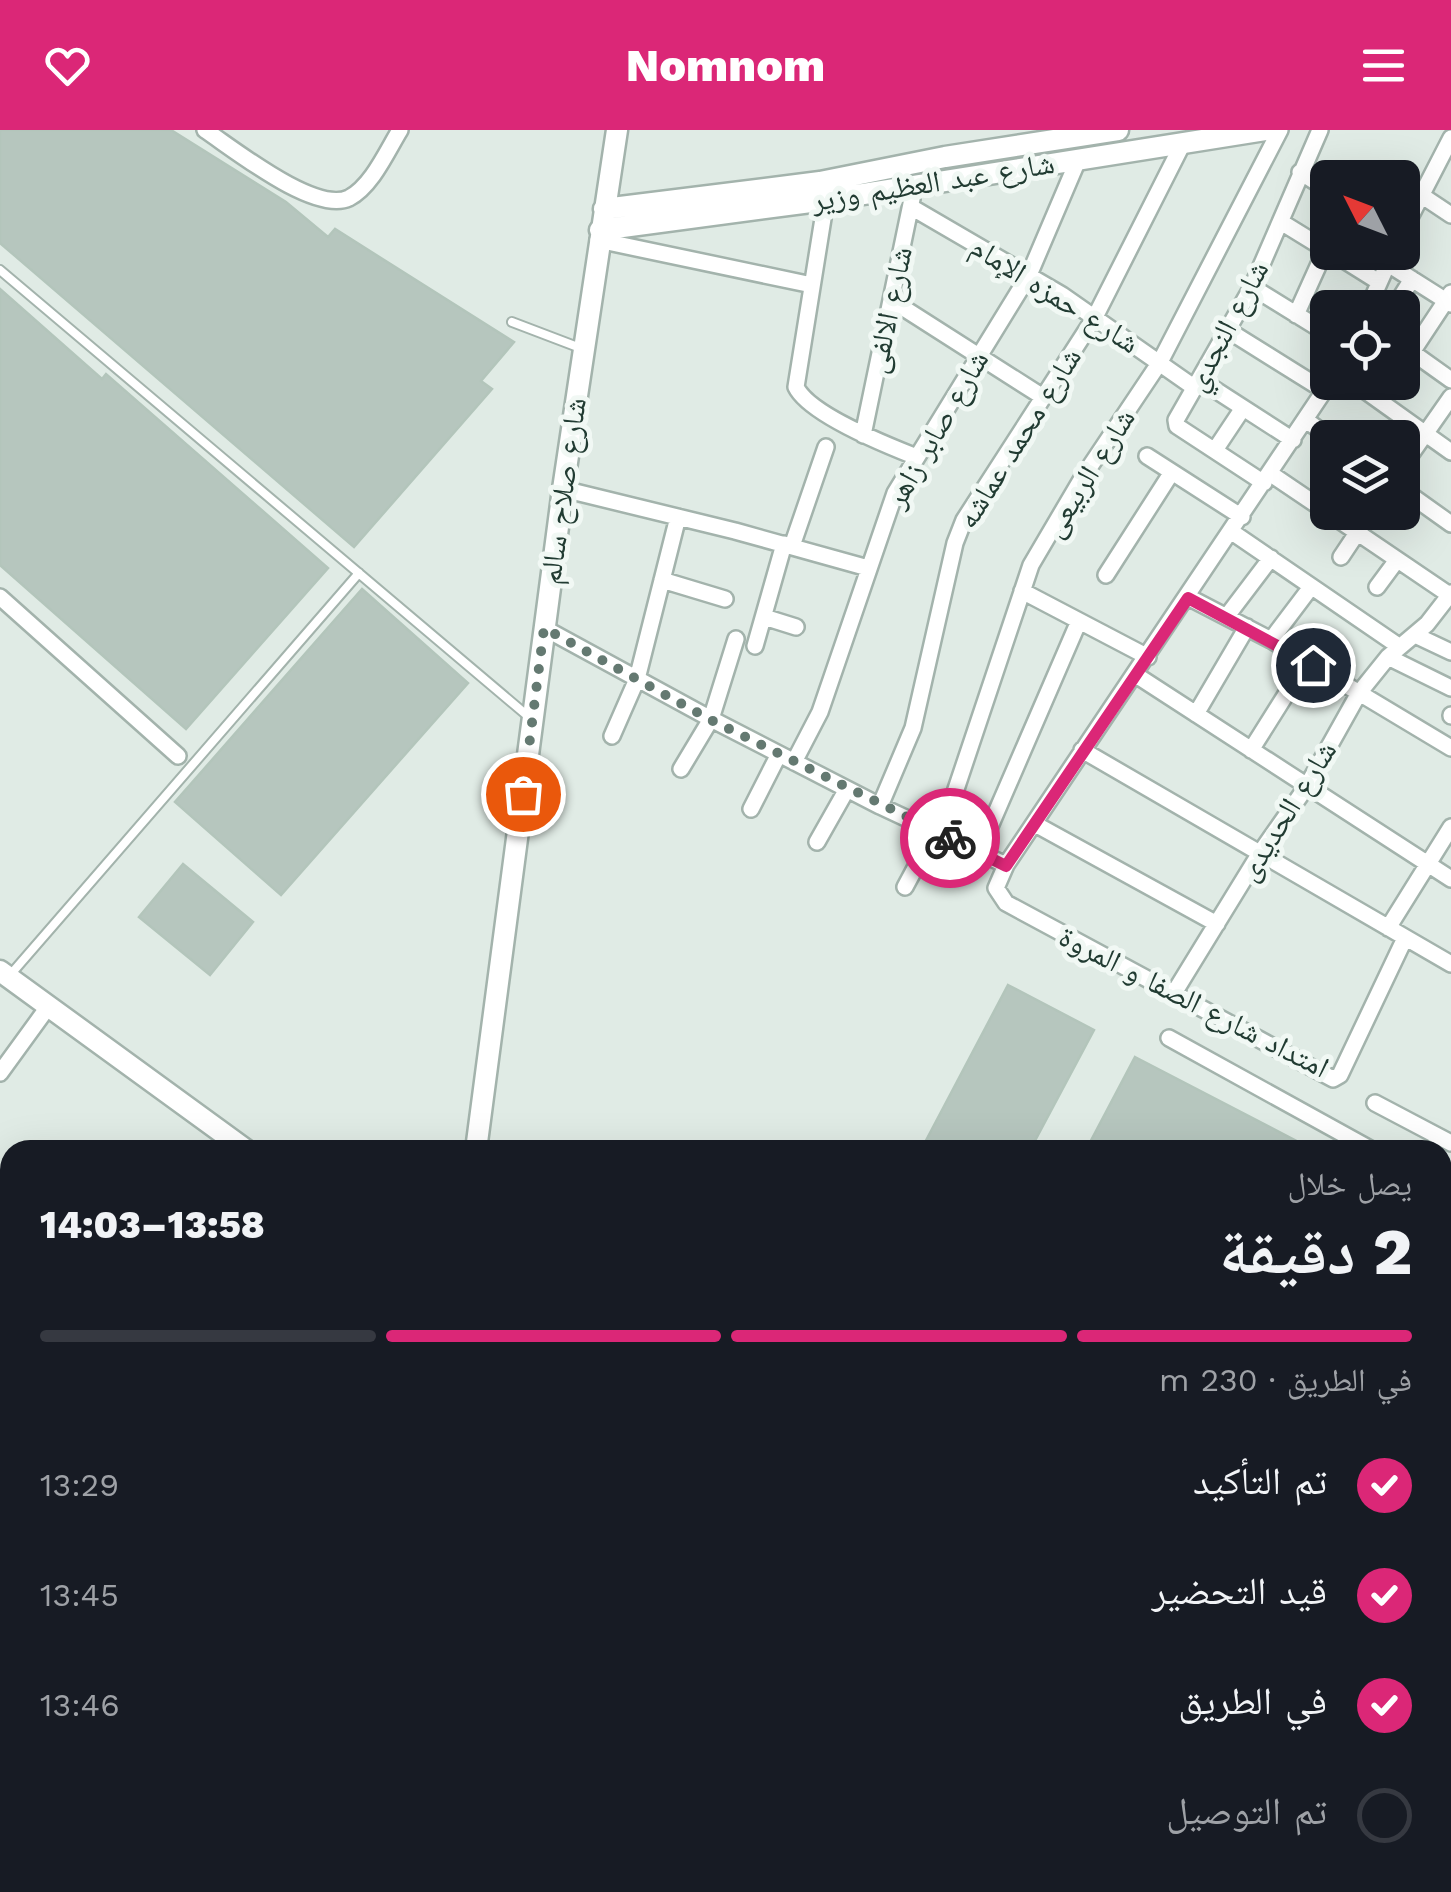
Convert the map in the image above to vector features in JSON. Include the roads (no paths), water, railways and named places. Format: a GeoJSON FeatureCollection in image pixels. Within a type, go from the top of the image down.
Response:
{"type":"FeatureCollection","features":[{"type":"Feature","properties":{"kind":"street"},"geometry":{"type":"LineString","coordinates":[[205,130],[282,180],[326,202],[348,198],[366,184],[400,130]]}},
{"type":"Feature","properties":{"kind":"street","name":"شارع عبد العظيم وزير"},"geometry":{"type":"LineString","coordinates":[[601,226],[945,157],[1118,130]]}},
{"type":"Feature","properties":{"kind":"street","name":"شارع الربيعى"},"geometry":{"type":"LineString","coordinates":[[904,887],[938,832],[1032,565],[1081,480],[1160,362],[1280,130]]}},
{"type":"Feature","properties":{"kind":"street","name":"شارع النجدي"},"geometry":{"type":"LineString","coordinates":[[1320,130],[1252,288],[1176,423],[1357,533],[1450,595]]}},
{"type":"Feature","properties":{"kind":"street","name":"شارع عبد العظيم وزير"},"geometry":{"type":"LineString","coordinates":[[601,226],[826,200],[913,196],[947,180],[1257,131]]}},
{"type":"Feature","properties":{"kind":"street","name":"شارع صلاح سالم"},"geometry":{"type":"LineString","coordinates":[[477,1140],[562,488],[615,132]]}},
{"type":"Feature","properties":{"kind":"street"},"geometry":{"type":"LineString","coordinates":[[1451,138],[1421,195],[1451,215]]}},
{"type":"Feature","properties":{"kind":"street","name":"شارع محمد عماشه"},"geometry":{"type":"LineString","coordinates":[[880,806],[913,728],[955,542],[964,520],[1095,316],[1184,143]]}},
{"type":"Feature","properties":{"kind":"street"},"geometry":{"type":"LineString","coordinates":[[978,152],[973,164],[980,176]]}},
{"type":"Feature","properties":{"kind":"street"},"geometry":{"type":"LineString","coordinates":[[945,157],[952,165],[947,180]]}},
{"type":"Feature","properties":{"kind":"street","name":"شارع صابر زاهر"},"geometry":{"type":"LineString","coordinates":[[750,809],[820,712],[895,493],[914,456],[1029,275],[1078,160]]}},
{"type":"Feature","properties":{"kind":"street"},"geometry":{"type":"LineString","coordinates":[[1300,172],[1310,178]]}},
{"type":"Feature","properties":{"kind":"street","name":"شارع حمزه الإمام"},"geometry":{"type":"LineString","coordinates":[[913,196],[1160,362],[1293,440]]}},
{"type":"Feature","properties":{"kind":"street","name":"شارع الالفى"},"geometry":{"type":"LineString","coordinates":[[864,435],[913,196]]}},
{"type":"Feature","properties":{"kind":"street"},"geometry":{"type":"LineString","coordinates":[[826,200],[796,387],[806,400],[864,435],[914,456]]}},
{"type":"Feature","properties":{"kind":"street"},"geometry":{"type":"LineString","coordinates":[[1280,222],[1310,244]]}},
{"type":"Feature","properties":{"kind":"street"},"geometry":{"type":"LineString","coordinates":[[601,226],[812,285]]}},
{"type":"Feature","properties":{"kind":"street"},"geometry":{"type":"LineString","coordinates":[[1296,314],[1319,270]]}},
{"type":"Feature","properties":{"kind":"street"},"geometry":{"type":"LineString","coordinates":[[1355,270],[1380,282]]}},
{"type":"Feature","properties":{"kind":"street"},"geometry":{"type":"LineString","coordinates":[[1376,290],[1386,270]]}},
{"type":"Feature","properties":{"kind":"street"},"geometry":{"type":"LineString","coordinates":[[1403,270],[1449,299],[1420,334]]}},
{"type":"Feature","properties":{"kind":"street"},"geometry":{"type":"LineString","coordinates":[[1405,290],[1412,279]]}},
{"type":"Feature","properties":{"kind":"street"},"geometry":{"type":"LineString","coordinates":[[1252,288],[1310,323]]}},
{"type":"Feature","properties":{"kind":"street"},"geometry":{"type":"LineString","coordinates":[[891,300],[1044,397]]}},
{"type":"Feature","properties":{"kind":"street"},"geometry":{"type":"LineString","coordinates":[[1229,332],[1310,377]]}},
{"type":"Feature","properties":{"kind":"street"},"geometry":{"type":"LineString","coordinates":[[1420,358],[1451,380]]}},
{"type":"Feature","properties":{"kind":"street"},"geometry":{"type":"LineString","coordinates":[[1420,441],[1451,397]]}},
{"type":"Feature","properties":{"kind":"street"},"geometry":{"type":"LineString","coordinates":[[544,628],[711,720],[1006,866],[1318,400]]}},
{"type":"Feature","properties":{"kind":"street"},"geometry":{"type":"LineString","coordinates":[[1378,400],[1451,452]]}},
{"type":"Feature","properties":{"kind":"street"},"geometry":{"type":"LineString","coordinates":[[1215,450],[1243,408]]}},
{"type":"Feature","properties":{"kind":"street"},"geometry":{"type":"LineString","coordinates":[[1306,420],[1310,423]]}},
{"type":"Feature","properties":{"kind":"street"},"geometry":{"type":"LineString","coordinates":[[755,646],[826,447]]}},
{"type":"Feature","properties":{"kind":"street"},"geometry":{"type":"LineString","coordinates":[[1147,456],[1172,472],[1237,524],[1271,558],[1394,652],[1451,688]]}},
{"type":"Feature","properties":{"kind":"street"},"geometry":{"type":"LineString","coordinates":[[1106,574],[1172,472]]}},
{"type":"Feature","properties":{"kind":"street"},"geometry":{"type":"LineString","coordinates":[[562,488],[868,568]]}},
{"type":"Feature","properties":{"kind":"street"},"geometry":{"type":"LineString","coordinates":[[1420,502],[1451,524]]}},
{"type":"Feature","properties":{"kind":"street"},"geometry":{"type":"LineString","coordinates":[[612,736],[637,679],[678,517]]}},
{"type":"Feature","properties":{"kind":"street"},"geometry":{"type":"LineString","coordinates":[[1341,556],[1359,530]]}},
{"type":"Feature","properties":{"kind":"street"},"geometry":{"type":"LineString","coordinates":[[1227,616],[1271,558]]}},
{"type":"Feature","properties":{"kind":"street"},"geometry":{"type":"LineString","coordinates":[[1377,587],[1397,560]]}},
{"type":"Feature","properties":{"kind":"street"},"geometry":{"type":"LineString","coordinates":[[662,580],[725,599]]}},
{"type":"Feature","properties":{"kind":"street"},"geometry":{"type":"LineString","coordinates":[[1271,640],[1310,586]]}},
{"type":"Feature","properties":{"kind":"street"},"geometry":{"type":"LineString","coordinates":[[1022,591],[1148,657]]}},
{"type":"Feature","properties":{"kind":"street","name":"شارع الحديدى"},"geometry":{"type":"LineString","coordinates":[[1174,993],[1306,786],[1359,693],[1450,595]]}},
{"type":"Feature","properties":{"kind":"street"},"geometry":{"type":"LineString","coordinates":[[0,597],[178,756]]}},
{"type":"Feature","properties":{"kind":"street"},"geometry":{"type":"LineString","coordinates":[[1188,598],[1271,640],[1451,748]]}},
{"type":"Feature","properties":{"kind":"street"},"geometry":{"type":"LineString","coordinates":[[764,617],[796,627]]}},
{"type":"Feature","properties":{"kind":"street"},"geometry":{"type":"LineString","coordinates":[[979,852],[1079,621]]}},
{"type":"Feature","properties":{"kind":"street"},"geometry":{"type":"LineString","coordinates":[[1196,714],[1247,628]]}},
{"type":"Feature","properties":{"kind":"street"},"geometry":{"type":"LineString","coordinates":[[1416,635],[1451,652]]}},
{"type":"Feature","properties":{"kind":"street"},"geometry":{"type":"LineString","coordinates":[[681,769],[711,720],[736,638]]}},
{"type":"Feature","properties":{"kind":"street"},"geometry":{"type":"LineString","coordinates":[[1251,750],[1307,661]]}},
{"type":"Feature","properties":{"kind":"street"},"geometry":{"type":"LineString","coordinates":[[1136,675],[1451,879]]}},
{"type":"Feature","properties":{"kind":"street"},"geometry":{"type":"LineString","coordinates":[[1082,750],[1451,964]]}},
{"type":"Feature","properties":{"kind":"street"},"geometry":{"type":"LineString","coordinates":[[817,842],[846,789]]}},
{"type":"Feature","properties":{"kind":"street"},"geometry":{"type":"LineString","coordinates":[[1035,824],[1217,924]]}},
{"type":"Feature","properties":{"kind":"street"},"geometry":{"type":"LineString","coordinates":[[1388,928],[1451,828]]}},
{"type":"Feature","properties":{"kind":"street","name":"امتداد شارع الصفا و المروة"},"geometry":{"type":"LineString","coordinates":[[1006,866],[996,888],[1006,904],[1333,1079],[1340,1075],[1405,938]]}},
{"type":"Feature","properties":{"kind":"street"},"geometry":{"type":"LineString","coordinates":[[3,976],[232,1140]]}},
{"type":"Feature","properties":{"kind":"street"},"geometry":{"type":"LineString","coordinates":[[0,1072],[48,1007]]}},
{"type":"Feature","properties":{"kind":"street"},"geometry":{"type":"LineString","coordinates":[[1168,1038],[1354,1140]]}},
{"type":"Feature","properties":{"kind":"street"},"geometry":{"type":"LineString","coordinates":[[1375,1103],[1444,1140]]}},
{"type":"Feature","properties":{"kind":"lane"},"geometry":{"type":"LineString","coordinates":[[0,270],[532,720]]}},
{"type":"Feature","properties":{"kind":"lane"},"geometry":{"type":"LineString","coordinates":[[512,322],[583,350]]}},
{"type":"Feature","properties":{"kind":"lane"},"geometry":{"type":"LineString","coordinates":[[3,976],[359,574]]}}]}
